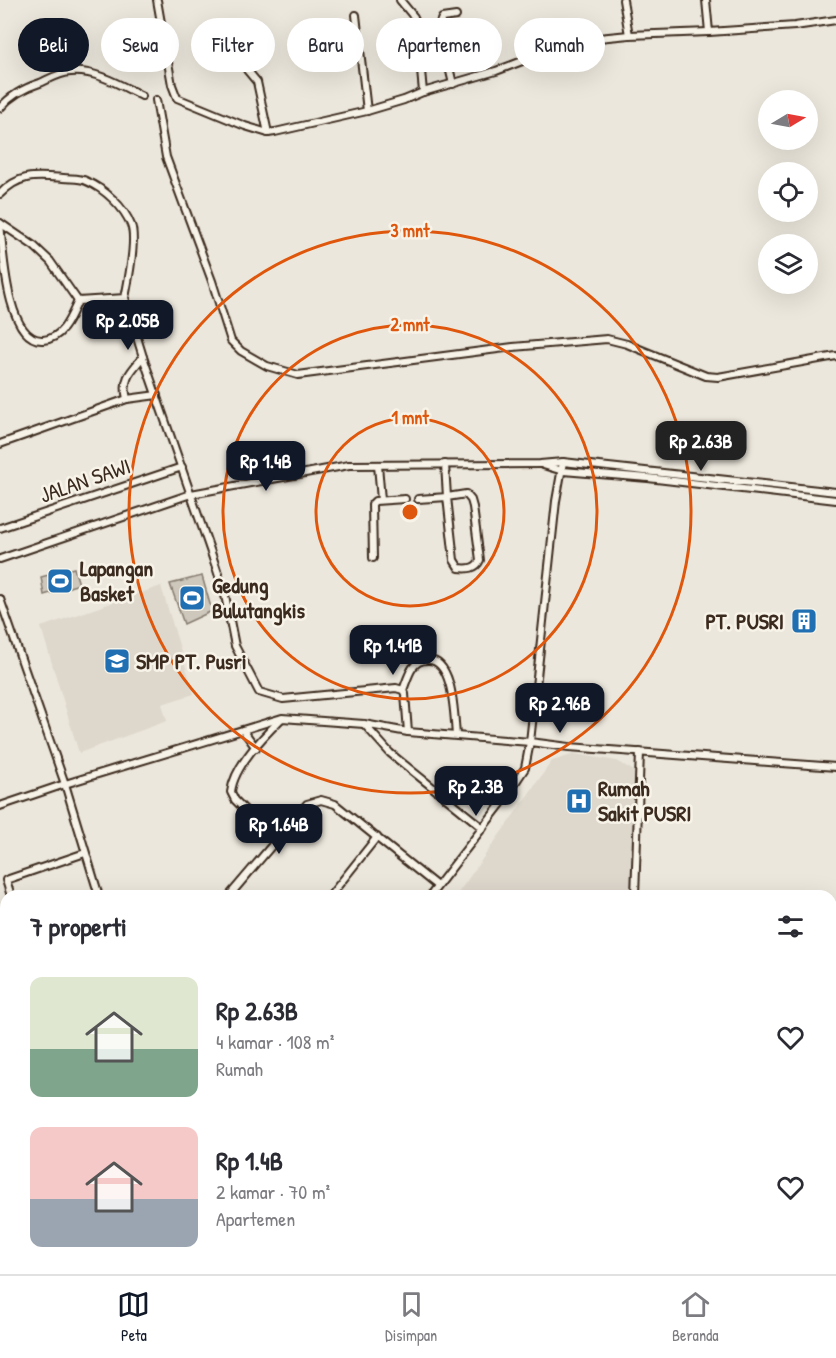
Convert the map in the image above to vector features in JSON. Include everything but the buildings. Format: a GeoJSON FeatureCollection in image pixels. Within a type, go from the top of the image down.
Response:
{"type":"FeatureCollection","features":[{"type":"Feature","properties":{"kind":"street"},"geometry":{"type":"LineString","coordinates":[[157,0],[172,85],[177,98],[268,133],[367,111],[496,71],[568,43],[629,35],[795,26],[836,20]]}},
{"type":"Feature","properties":{"kind":"street"},"geometry":{"type":"LineString","coordinates":[[400,0],[414,17],[417,28],[423,92]]}},
{"type":"Feature","properties":{"kind":"street"},"geometry":{"type":"LineString","coordinates":[[623,0],[629,35]]}},
{"type":"Feature","properties":{"kind":"street"},"geometry":{"type":"LineString","coordinates":[[706,0],[709,32]]}},
{"type":"Feature","properties":{"kind":"street"},"geometry":{"type":"LineString","coordinates":[[357,15],[367,111]]}},
{"type":"Feature","properties":{"kind":"street"},"geometry":{"type":"LineString","coordinates":[[453,84],[439,25],[442,18],[456,16]]}},
{"type":"Feature","properties":{"kind":"street"},"geometry":{"type":"LineString","coordinates":[[0,108],[10,97],[69,71],[92,74],[120,84],[142,96]]}},
{"type":"Feature","properties":{"kind":"street"},"geometry":{"type":"LineString","coordinates":[[249,72],[257,82],[268,133]]}},
{"type":"Feature","properties":{"kind":"street"},"geometry":{"type":"LineString","coordinates":[[156,100],[166,157],[231,340],[241,351],[267,366],[298,375],[513,347],[607,339],[627,344],[706,376],[718,377],[836,357]]}},
{"type":"Feature","properties":{"kind":"street"},"geometry":{"type":"LineString","coordinates":[[0,194],[19,179],[28,176],[84,180],[117,203],[132,227],[132,252],[125,298],[225,595],[235,646],[259,693],[283,699],[380,688],[403,690]]}},
{"type":"Feature","properties":{"kind":"street"},"geometry":{"type":"LineString","coordinates":[[0,223],[6,277],[12,304],[23,330],[38,340],[50,339],[62,330],[78,301]]}},
{"type":"Feature","properties":{"kind":"street"},"geometry":{"type":"LineString","coordinates":[[0,223],[34,246],[50,261],[78,301]]}},
{"type":"Feature","properties":{"kind":"street"},"geometry":{"type":"LineString","coordinates":[[78,301],[125,298]]}},
{"type":"Feature","properties":{"kind":"street"},"geometry":{"type":"LineString","coordinates":[[127,399],[124,389],[127,378],[143,357]]}},
{"type":"Feature","properties":{"kind":"street"},"geometry":{"type":"LineString","coordinates":[[0,444],[127,399],[157,395]]}},
{"type":"Feature","properties":{"kind":"street"},"geometry":{"type":"LineString","coordinates":[[434,890],[483,828],[525,768],[530,742],[556,501],[563,462]]}},
{"type":"Feature","properties":{"kind":"street"},"geometry":{"type":"LineString","coordinates":[[0,559],[191,494],[349,465],[563,462],[836,492]]}},
{"type":"Feature","properties":{"kind":"street"},"geometry":{"type":"LineString","coordinates":[[418,499],[447,497],[466,495],[471,500],[480,560],[478,564],[473,568],[459,568],[454,560],[447,497],[445,464]]}},
{"type":"Feature","properties":{"kind":"street"},"geometry":{"type":"LineString","coordinates":[[540,464],[562,471],[648,478],[836,500]]}},
{"type":"Feature","properties":{"kind":"street"},"geometry":{"type":"LineString","coordinates":[[378,465],[381,500]]}},
{"type":"Feature","properties":{"kind":"street","name":"JALAN SAWI"},"geometry":{"type":"LineString","coordinates":[[0,528],[182,466]]}},
{"type":"Feature","properties":{"kind":"street"},"geometry":{"type":"LineString","coordinates":[[373,558],[372,504],[381,500],[405,499]]}},
{"type":"Feature","properties":{"kind":"street"},"geometry":{"type":"LineString","coordinates":[[0,599],[65,784],[97,890]]}},
{"type":"Feature","properties":{"kind":"street"},"geometry":{"type":"LineString","coordinates":[[408,732],[403,690],[414,664],[424,660],[435,660],[443,667],[451,690],[456,735]]}},
{"type":"Feature","properties":{"kind":"street"},"geometry":{"type":"LineString","coordinates":[[0,806],[282,718],[364,724],[408,732],[569,747],[836,767]]}},
{"type":"Feature","properties":{"kind":"street"},"geometry":{"type":"LineString","coordinates":[[275,840],[231,792],[238,771],[282,718]]}},
{"type":"Feature","properties":{"kind":"street"},"geometry":{"type":"LineString","coordinates":[[364,724],[390,753],[483,828]]}},
{"type":"Feature","properties":{"kind":"street"},"geometry":{"type":"LineString","coordinates":[[243,730],[256,748]]}},
{"type":"Feature","properties":{"kind":"street"},"geometry":{"type":"LineString","coordinates":[[635,890],[640,753]]}},
{"type":"Feature","properties":{"kind":"street"},"geometry":{"type":"LineString","coordinates":[[234,890],[307,804],[321,800],[335,804],[437,886]]}},
{"type":"Feature","properties":{"kind":"street"},"geometry":{"type":"LineString","coordinates":[[335,890],[376,837]]}},
{"type":"Feature","properties":{"kind":"street"},"geometry":{"type":"LineString","coordinates":[[9,890],[6,880],[85,853]]}},
{"type":"Feature","properties":{"kind":"shaded area","name":"Lapangan Basket"},"geometry":{"type":"Polygon","coordinates":[[[74,568],[79,584],[44,595],[41,577],[74,568]]]}},
{"type":"Feature","properties":{"kind":"shaded area","name":"Gedung Bulutangkis"},"geometry":{"type":"Polygon","coordinates":[[[202,576],[212,611],[184,624],[170,584],[202,576]]]}},
{"type":"Feature","properties":{"kind":"shaded area","name":"SMP PT. Pusri"},"geometry":{"type":"Polygon","coordinates":[[[161,586],[194,694],[162,704],[167,721],[79,753],[41,627],[161,586]]]}},
{"type":"Feature","properties":{"kind":"shaded area","name":"Rumah Sakit PUSRI"},"geometry":{"type":"Polygon","coordinates":[[[575,754],[617,761],[634,771],[635,832],[631,890],[460,890],[552,761],[575,754]]]}},
{"type":"Feature","properties":{"kind":"place","name":"Lapangan Basket"},"geometry":{"type":"Point","coordinates":[60,581]}},
{"type":"Feature","properties":{"kind":"place","name":"Gedung Bulutangkis"},"geometry":{"type":"Point","coordinates":[192,598]}},
{"type":"Feature","properties":{"kind":"place","name":"PT. PUSRI"},"geometry":{"type":"Point","coordinates":[804,621]}},
{"type":"Feature","properties":{"kind":"place","name":"SMP PT. Pusri"},"geometry":{"type":"Point","coordinates":[117,661]}},
{"type":"Feature","properties":{"kind":"place","name":"Rumah Sakit PUSRI"},"geometry":{"type":"Point","coordinates":[579,801]}}]}
